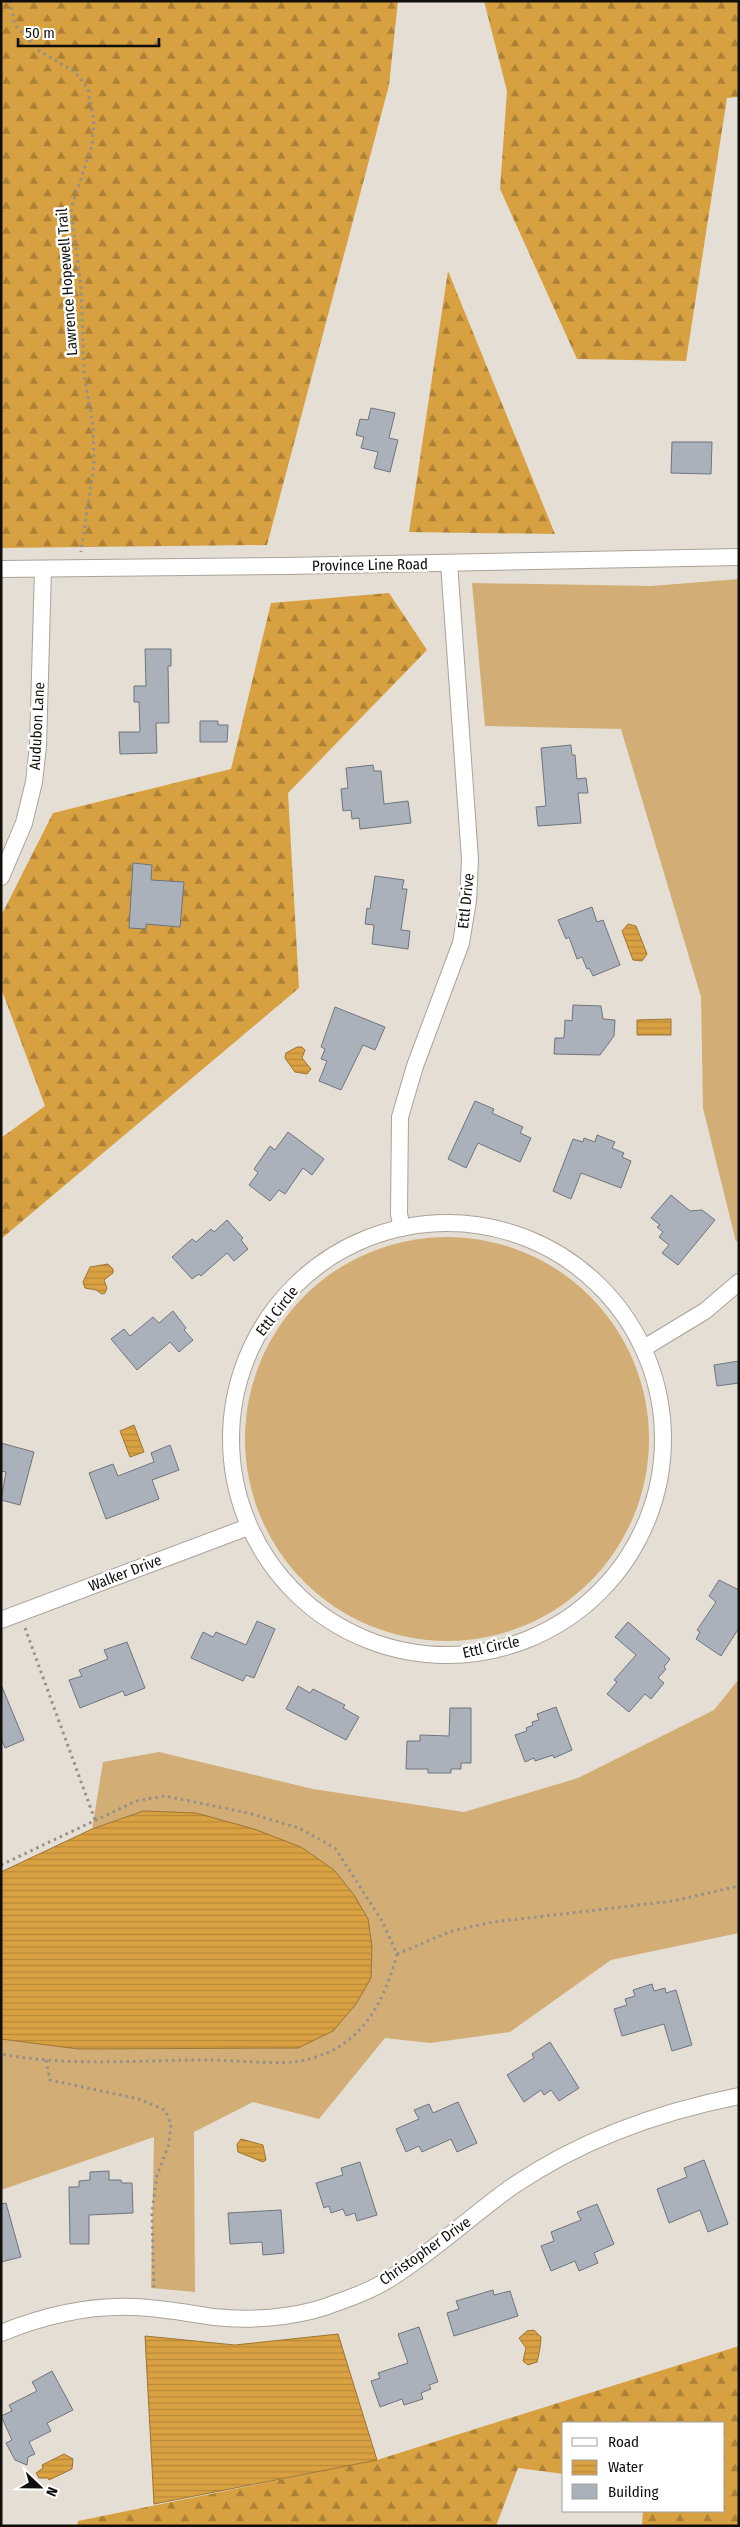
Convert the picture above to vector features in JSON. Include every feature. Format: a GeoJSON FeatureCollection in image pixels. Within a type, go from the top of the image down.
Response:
{"type":"FeatureCollection","features":[{"type":"Feature","properties":{"kind":"street","name":"Province Line Road"},"geometry":{"type":"LineString","coordinates":[[1,569],[739,557]]}},
{"type":"Feature","properties":{"kind":"street","name":"Ettl Drive"},"geometry":{"type":"LineString","coordinates":[[402,1228],[399,1214],[400,1117],[414,1066],[456,958],[468,901],[470,859],[449,563]]}},
{"type":"Feature","properties":{"kind":"street","name":"Audubon Lane"},"geometry":{"type":"LineString","coordinates":[[1,877],[24,823],[34,782],[38,746],[43,569]]}},
{"type":"Feature","properties":{"kind":"street","name":"Ettl Circle"},"geometry":{"type":"LineString","coordinates":[[433,1224],[463,1224],[504,1231],[526,1238],[554,1251],[602,1287],[622,1310],[644,1348],[655,1376],[664,1444],[660,1478],[652,1507],[629,1555],[606,1585],[582,1608],[553,1627],[526,1640],[497,1649],[463,1654],[429,1654],[395,1649],[363,1638],[333,1623],[305,1603],[283,1582],[263,1554],[248,1527],[231,1467],[230,1436],[232,1406],[240,1373],[252,1345],[265,1322],[284,1298],[308,1274],[336,1254],[363,1240],[402,1228],[433,1224]]}},
{"type":"Feature","properties":{"kind":"street"},"geometry":{"type":"LineString","coordinates":[[644,1348],[705,1311],[739,1282]]}},
{"type":"Feature","properties":{"kind":"street","name":"Walker Drive"},"geometry":{"type":"LineString","coordinates":[[1,1620],[248,1527]]}},
{"type":"Feature","properties":{"kind":"street","name":"Christopher Drive"},"geometry":{"type":"LineString","coordinates":[[1,2333],[60,2313],[96,2308],[155,2308],[216,2317],[251,2318],[287,2315],[322,2308],[356,2296],[391,2278],[513,2186],[554,2161],[597,2139],[641,2121],[696,2104],[739,2096]]}},
{"type":"Feature","properties":{"kind":"path","name":"Lawrence Hopewell Trail"},"geometry":{"type":"LineString","coordinates":[[10,1],[14,24],[38,50],[75,72],[88,89],[94,121],[92,146],[71,208],[80,287],[84,374],[93,425],[94,464],[78,568]]}},
{"type":"Feature","properties":{"kind":"path"},"geometry":{"type":"LineString","coordinates":[[20,1613],[95,1820]]}},
{"type":"Feature","properties":{"kind":"path"},"geometry":{"type":"LineString","coordinates":[[1,1865],[136,1801],[165,1796],[248,1813],[299,1828],[335,1848],[378,1914],[397,1954],[390,1978],[372,2018],[337,2048],[296,2062],[206,2060],[130,2063],[30,2060],[1,2054]]}},
{"type":"Feature","properties":{"kind":"path"},"geometry":{"type":"LineString","coordinates":[[397,1954],[452,1931],[493,1922],[673,1901],[739,1886]]}},
{"type":"Feature","properties":{"kind":"path"},"geometry":{"type":"LineString","coordinates":[[46,2060],[50,2080],[139,2099],[165,2110],[171,2124],[169,2144],[157,2175],[152,2213],[155,2308]]}},
{"type":"Feature","properties":{"kind":"shaded area"},"geometry":{"type":"Polygon","coordinates":[[[739,579],[739,1240],[736,1242],[703,1108],[701,997],[621,729],[485,726],[472,583],[651,586],[739,579]]]}},
{"type":"Feature","properties":{"kind":"shaded area"},"geometry":{"type":"Polygon","coordinates":[[[447,1237],[486,1241],[524,1252],[559,1271],[590,1296],[615,1327],[634,1362],[645,1400],[649,1439],[645,1478],[634,1516],[615,1551],[590,1582],[559,1607],[524,1626],[486,1637],[447,1641],[408,1637],[370,1626],[335,1607],[304,1582],[279,1551],[260,1516],[249,1478],[245,1439],[249,1400],[260,1362],[279,1327],[304,1296],[335,1271],[370,1252],[408,1241],[447,1237]]]}},
{"type":"Feature","properties":{"kind":"shaded area"},"geometry":{"type":"Polygon","coordinates":[[[739,1679],[739,1933],[611,1960],[510,2032],[430,2043],[385,2038],[319,2119],[253,2102],[194,2132],[195,2292],[151,2288],[154,2137],[1,2190],[1,2039],[79,2049],[298,2048],[143,1811],[92,1829],[103,1762],[159,1752],[313,1789],[464,1812],[578,1778],[714,1710],[739,1679]]]}},
{"type":"Feature","properties":{"kind":"green space"},"geometry":{"type":"Polygon","coordinates":[[[1,1],[398,1],[389,85],[267,545],[1,548],[1,1]]]}},
{"type":"Feature","properties":{"kind":"green space"},"geometry":{"type":"Polygon","coordinates":[[[484,1],[739,1],[739,97],[727,98],[686,361],[577,359],[500,189],[507,91],[484,1]]]}},
{"type":"Feature","properties":{"kind":"green space"},"geometry":{"type":"Polygon","coordinates":[[[448,271],[555,534],[409,532],[448,271]]]}},
{"type":"Feature","properties":{"kind":"green space"},"geometry":{"type":"Polygon","coordinates":[[[389,593],[427,650],[288,793],[299,988],[1,1239],[1,1138],[45,1106],[1,988],[1,916],[53,813],[231,769],[271,603],[389,593]]]}},
{"type":"Feature","properties":{"kind":"green space"},"geometry":{"type":"Polygon","coordinates":[[[739,2346],[739,2526],[642,2526],[643,2512],[725,2512],[725,2422],[562,2422],[562,2474],[518,2468],[496,2526],[77,2526],[78,2521],[377,2460],[739,2346]]]}},
{"type":"Feature","properties":{"kind":"water"},"geometry":{"type":"Polygon","coordinates":[[[628,924],[636,926],[647,954],[642,961],[633,960],[622,931],[628,924]]]}},
{"type":"Feature","properties":{"kind":"water"},"geometry":{"type":"Polygon","coordinates":[[[671,1019],[671,1035],[637,1035],[637,1020],[671,1019]]]}},
{"type":"Feature","properties":{"kind":"water"},"geometry":{"type":"Polygon","coordinates":[[[297,1047],[302,1047],[305,1050],[302,1058],[311,1069],[307,1074],[295,1072],[285,1058],[286,1053],[297,1047]]]}},
{"type":"Feature","properties":{"kind":"water"},"geometry":{"type":"Polygon","coordinates":[[[108,1264],[113,1269],[113,1273],[104,1280],[107,1288],[105,1293],[102,1294],[96,1290],[85,1288],[83,1282],[90,1267],[108,1264]]]}},
{"type":"Feature","properties":{"kind":"water"},"geometry":{"type":"Polygon","coordinates":[[[134,1425],[144,1452],[130,1457],[120,1431],[134,1425]]]}},
{"type":"Feature","properties":{"kind":"water"},"geometry":{"type":"Polygon","coordinates":[[[143,1811],[196,1813],[254,1829],[301,1847],[334,1870],[354,1895],[368,1919],[372,1947],[371,1978],[356,2004],[333,2031],[298,2048],[79,2049],[1,2039],[1,1872],[92,1829],[143,1811]]]}},
{"type":"Feature","properties":{"kind":"water"},"geometry":{"type":"Polygon","coordinates":[[[241,2139],[263,2145],[266,2160],[263,2162],[238,2152],[237,2144],[241,2139]]]}},
{"type":"Feature","properties":{"kind":"water"},"geometry":{"type":"Polygon","coordinates":[[[534,2330],[541,2337],[540,2349],[537,2362],[528,2365],[523,2361],[526,2348],[519,2338],[527,2331],[534,2330]]]}},
{"type":"Feature","properties":{"kind":"water"},"geometry":{"type":"Polygon","coordinates":[[[338,2334],[377,2460],[154,2504],[145,2336],[235,2345],[338,2334]]]}},
{"type":"Feature","properties":{"kind":"water"},"geometry":{"type":"Polygon","coordinates":[[[64,2454],[73,2459],[72,2469],[49,2480],[48,2478],[39,2478],[36,2473],[43,2468],[42,2465],[64,2454]]]}},
{"type":"Feature","properties":{"kind":"building"},"geometry":{"type":"Polygon","coordinates":[[[371,408],[395,413],[389,438],[398,440],[390,472],[374,468],[378,452],[361,448],[364,437],[356,435],[360,419],[368,420],[371,408]]]}},
{"type":"Feature","properties":{"kind":"building"},"geometry":{"type":"Polygon","coordinates":[[[672,442],[712,442],[711,474],[671,473],[672,442]]]}},
{"type":"Feature","properties":{"kind":"building"},"geometry":{"type":"Polygon","coordinates":[[[145,649],[171,649],[171,666],[168,666],[169,723],[156,723],[157,753],[120,754],[119,732],[140,732],[139,702],[134,702],[134,686],[146,686],[145,649]]]}},
{"type":"Feature","properties":{"kind":"building"},"geometry":{"type":"Polygon","coordinates":[[[200,721],[218,721],[218,725],[228,725],[227,742],[200,742],[200,721]]]}},
{"type":"Feature","properties":{"kind":"building"},"geometry":{"type":"Polygon","coordinates":[[[571,745],[572,755],[575,755],[577,779],[586,778],[588,793],[578,793],[581,823],[538,826],[536,807],[546,806],[541,748],[571,745]]]}},
{"type":"Feature","properties":{"kind":"building"},"geometry":{"type":"Polygon","coordinates":[[[373,765],[374,771],[381,771],[384,804],[408,801],[411,823],[360,829],[359,818],[352,819],[351,810],[343,811],[341,789],[348,788],[346,768],[373,765]]]}},
{"type":"Feature","properties":{"kind":"building"},"geometry":{"type":"Polygon","coordinates":[[[133,863],[152,865],[151,880],[184,882],[180,927],[146,924],[146,929],[129,928],[133,863]]]}},
{"type":"Feature","properties":{"kind":"building"},"geometry":{"type":"Polygon","coordinates":[[[375,876],[404,880],[402,889],[407,889],[401,930],[410,931],[408,949],[372,944],[374,925],[365,924],[367,908],[370,909],[375,876]]]}},
{"type":"Feature","properties":{"kind":"building"},"geometry":{"type":"Polygon","coordinates":[[[592,907],[597,922],[603,920],[620,965],[593,976],[589,968],[587,969],[582,957],[577,959],[569,937],[566,939],[558,920],[592,907]]]}},
{"type":"Feature","properties":{"kind":"building"},"geometry":{"type":"Polygon","coordinates":[[[573,1005],[601,1006],[603,1019],[615,1020],[614,1036],[600,1055],[554,1054],[555,1038],[564,1038],[565,1020],[572,1021],[573,1005]]]}},
{"type":"Feature","properties":{"kind":"building"},"geometry":{"type":"Polygon","coordinates":[[[335,1007],[385,1027],[375,1050],[363,1045],[341,1090],[319,1081],[327,1061],[321,1059],[325,1049],[321,1047],[335,1007]]]}},
{"type":"Feature","properties":{"kind":"building"},"geometry":{"type":"Polygon","coordinates":[[[475,1101],[494,1109],[492,1113],[523,1127],[520,1133],[531,1138],[520,1162],[478,1143],[466,1168],[448,1159],[475,1101]]]}},
{"type":"Feature","properties":{"kind":"building"},"geometry":{"type":"Polygon","coordinates":[[[288,1132],[324,1159],[312,1175],[303,1168],[285,1194],[279,1190],[270,1201],[249,1185],[258,1173],[254,1169],[270,1146],[275,1150],[288,1132]]]}},
{"type":"Feature","properties":{"kind":"building"},"geometry":{"type":"Polygon","coordinates":[[[597,1135],[615,1142],[612,1148],[624,1153],[622,1157],[631,1161],[621,1188],[581,1173],[571,1199],[553,1191],[573,1139],[583,1142],[584,1138],[595,1142],[597,1135]]]}},
{"type":"Feature","properties":{"kind":"building"},"geometry":{"type":"Polygon","coordinates":[[[671,1195],[690,1211],[702,1210],[715,1220],[678,1265],[662,1253],[669,1245],[659,1237],[663,1232],[657,1227],[660,1225],[651,1218],[671,1195]]]}},
{"type":"Feature","properties":{"kind":"building"},"geometry":{"type":"Polygon","coordinates":[[[227,1220],[243,1238],[241,1240],[248,1249],[234,1261],[227,1253],[201,1276],[199,1274],[192,1279],[172,1257],[192,1239],[196,1242],[211,1229],[214,1232],[227,1220]]]}},
{"type":"Feature","properties":{"kind":"building"},"geometry":{"type":"Polygon","coordinates":[[[173,1311],[186,1328],[184,1330],[193,1340],[179,1352],[170,1342],[137,1370],[111,1339],[124,1329],[130,1336],[153,1317],[159,1323],[173,1311]]]}},
{"type":"Feature","properties":{"kind":"building"},"geometry":{"type":"Polygon","coordinates":[[[739,1361],[739,1383],[717,1386],[714,1365],[739,1361]]]}},
{"type":"Feature","properties":{"kind":"building"},"geometry":{"type":"Polygon","coordinates":[[[1,1443],[34,1452],[20,1505],[1,1500],[6,1472],[1,1471],[1,1443]]]}},
{"type":"Feature","properties":{"kind":"building"},"geometry":{"type":"Polygon","coordinates":[[[170,1445],[179,1470],[152,1480],[159,1499],[106,1519],[89,1473],[113,1464],[118,1476],[154,1462],[151,1453],[170,1445]]]}},
{"type":"Feature","properties":{"kind":"building"},"geometry":{"type":"Polygon","coordinates":[[[719,1580],[739,1590],[739,1628],[721,1656],[696,1639],[700,1632],[697,1630],[716,1602],[709,1596],[719,1580]]]}},
{"type":"Feature","properties":{"kind":"building"},"geometry":{"type":"Polygon","coordinates":[[[257,1621],[275,1629],[254,1678],[246,1675],[243,1681],[191,1658],[203,1632],[213,1637],[216,1632],[246,1645],[257,1621]]]}},
{"type":"Feature","properties":{"kind":"building"},"geometry":{"type":"Polygon","coordinates":[[[628,1622],[670,1659],[664,1667],[666,1669],[658,1678],[664,1683],[651,1699],[645,1694],[629,1712],[607,1694],[617,1682],[614,1680],[636,1655],[615,1637],[628,1622]]]}},
{"type":"Feature","properties":{"kind":"building"},"geometry":{"type":"Polygon","coordinates":[[[127,1642],[145,1688],[125,1696],[123,1691],[80,1708],[69,1680],[82,1676],[79,1670],[108,1659],[104,1650],[127,1642]]]}},
{"type":"Feature","properties":{"kind":"building"},"geometry":{"type":"Polygon","coordinates":[[[298,1686],[310,1693],[313,1689],[345,1705],[343,1708],[359,1717],[346,1740],[286,1709],[298,1686]]]}},
{"type":"Feature","properties":{"kind":"building"},"geometry":{"type":"Polygon","coordinates":[[[2,1687],[24,1740],[5,1748],[1,1738],[2,1687]]]}},
{"type":"Feature","properties":{"kind":"building"},"geometry":{"type":"Polygon","coordinates":[[[556,1707],[572,1750],[554,1758],[553,1755],[535,1761],[534,1758],[525,1762],[515,1735],[527,1731],[526,1728],[533,1725],[532,1722],[539,1720],[537,1714],[556,1707]]]}},
{"type":"Feature","properties":{"kind":"building"},"geometry":{"type":"Polygon","coordinates":[[[450,1708],[471,1708],[471,1763],[461,1763],[461,1769],[451,1769],[451,1773],[428,1773],[428,1769],[406,1769],[407,1741],[420,1741],[420,1735],[449,1736],[450,1708]]]}},
{"type":"Feature","properties":{"kind":"building"},"geometry":{"type":"Polygon","coordinates":[[[652,1984],[654,1991],[665,1988],[666,1993],[676,1990],[692,2045],[672,2051],[664,2024],[622,2036],[614,2009],[627,2005],[625,1999],[635,1996],[633,1990],[652,1984]]]}},
{"type":"Feature","properties":{"kind":"building"},"geometry":{"type":"Polygon","coordinates":[[[550,2042],[579,2088],[559,2101],[551,2090],[544,2095],[541,2090],[524,2102],[507,2075],[534,2058],[532,2054],[550,2042]]]}},
{"type":"Feature","properties":{"kind":"building"},"geometry":{"type":"Polygon","coordinates":[[[458,2102],[477,2143],[457,2152],[451,2139],[422,2152],[419,2146],[406,2152],[396,2129],[419,2119],[414,2110],[429,2104],[433,2113],[458,2102]]]}},
{"type":"Feature","properties":{"kind":"building"},"geometry":{"type":"Polygon","coordinates":[[[704,2160],[728,2224],[708,2232],[700,2210],[669,2223],[657,2189],[687,2177],[684,2168],[704,2160]]]}},
{"type":"Feature","properties":{"kind":"building"},"geometry":{"type":"Polygon","coordinates":[[[360,2162],[377,2215],[357,2221],[355,2213],[346,2216],[343,2209],[331,2213],[329,2206],[324,2208],[316,2183],[343,2175],[341,2168],[360,2162]]]}},
{"type":"Feature","properties":{"kind":"building"},"geometry":{"type":"Polygon","coordinates":[[[109,2171],[109,2180],[121,2180],[122,2183],[132,2183],[133,2213],[89,2215],[89,2244],[70,2244],[69,2187],[79,2187],[79,2181],[90,2180],[90,2172],[109,2171]]]}},
{"type":"Feature","properties":{"kind":"building"},"geometry":{"type":"Polygon","coordinates":[[[6,2203],[21,2257],[1,2262],[1,2204],[6,2203]]]}},
{"type":"Feature","properties":{"kind":"building"},"geometry":{"type":"Polygon","coordinates":[[[597,2204],[614,2244],[594,2253],[598,2263],[579,2271],[575,2261],[551,2271],[541,2246],[554,2241],[551,2232],[581,2220],[577,2212],[597,2204]]]}},
{"type":"Feature","properties":{"kind":"building"},"geometry":{"type":"Polygon","coordinates":[[[281,2210],[284,2253],[263,2255],[262,2242],[230,2244],[228,2213],[281,2210]]]}},
{"type":"Feature","properties":{"kind":"building"},"geometry":{"type":"Polygon","coordinates":[[[493,2290],[494,2295],[510,2291],[518,2316],[454,2336],[447,2313],[459,2309],[456,2301],[493,2290]]]}},
{"type":"Feature","properties":{"kind":"building"},"geometry":{"type":"Polygon","coordinates":[[[419,2327],[438,2382],[429,2385],[431,2389],[421,2393],[423,2399],[404,2405],[402,2399],[380,2407],[371,2381],[380,2378],[378,2373],[408,2363],[398,2334],[419,2327]]]}},
{"type":"Feature","properties":{"kind":"building"},"geometry":{"type":"Polygon","coordinates":[[[52,2371],[73,2410],[47,2423],[51,2431],[29,2442],[35,2454],[28,2457],[27,2465],[15,2460],[6,2443],[12,2440],[1,2416],[12,2411],[9,2405],[37,2391],[32,2382],[52,2371]]]}}]}
